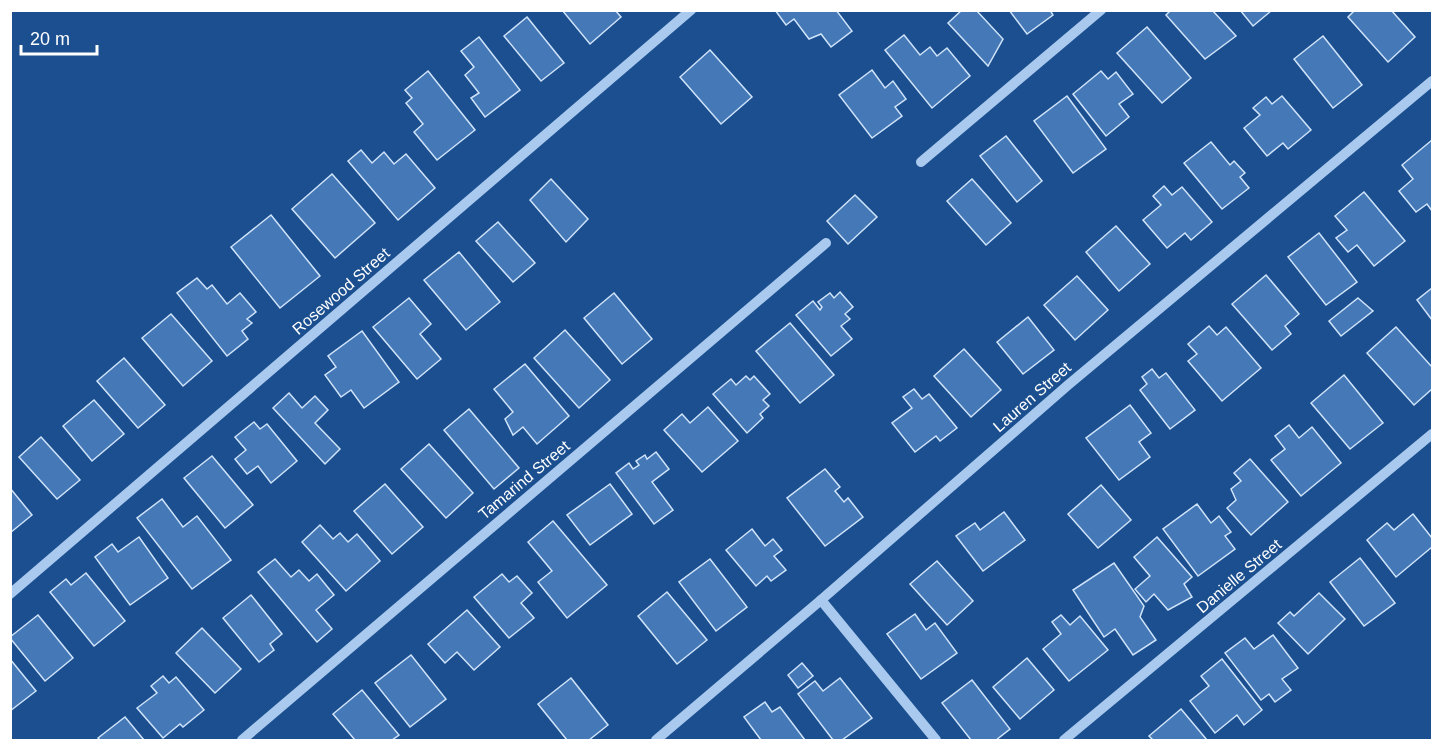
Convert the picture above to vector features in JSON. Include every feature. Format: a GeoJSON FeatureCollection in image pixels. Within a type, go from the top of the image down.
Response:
{"type":"FeatureCollection","features":[{"type":"Feature","properties":{"kind":"street","name":"Rosewood Street"},"geometry":{"type":"LineString","coordinates":[[10,594],[691,10]]}},
{"type":"Feature","properties":{"kind":"street"},"geometry":{"type":"LineString","coordinates":[[921,162],[1101,10]]}},
{"type":"Feature","properties":{"kind":"street","name":"Lauren Street"},"geometry":{"type":"LineString","coordinates":[[657,741],[1068,385],[1432,81]]}},
{"type":"Feature","properties":{"kind":"street","name":"Tamarind Street"},"geometry":{"type":"LineString","coordinates":[[242,741],[826,243]]}},
{"type":"Feature","properties":{"kind":"street","name":"Danielle Street"},"geometry":{"type":"LineString","coordinates":[[1064,741],[1432,434]]}},
{"type":"Feature","properties":{"kind":"street"},"geometry":{"type":"LineString","coordinates":[[821,600],[936,741]]}},
{"type":"Feature","properties":{"kind":"building"},"geometry":{"type":"Polygon","coordinates":[[[562,10],[615,10],[621,17],[590,44],[562,10]]]}},
{"type":"Feature","properties":{"kind":"building"},"geometry":{"type":"Polygon","coordinates":[[[775,10],[836,10],[852,31],[831,47],[821,34],[809,39],[794,19],[786,25],[775,10]]]}},
{"type":"Feature","properties":{"kind":"building"},"geometry":{"type":"Polygon","coordinates":[[[962,10],[976,10],[1003,39],[988,66],[948,23],[962,10]]]}},
{"type":"Feature","properties":{"kind":"building"},"geometry":{"type":"Polygon","coordinates":[[[1009,10],[1050,10],[1053,15],[1027,34],[1009,10]]]}},
{"type":"Feature","properties":{"kind":"building"},"geometry":{"type":"Polygon","coordinates":[[[1171,10],[1212,10],[1236,36],[1205,59],[1166,15],[1171,10]]]}},
{"type":"Feature","properties":{"kind":"building"},"geometry":{"type":"Polygon","coordinates":[[[1240,10],[1271,10],[1271,11],[1253,26],[1240,10]]]}},
{"type":"Feature","properties":{"kind":"building"},"geometry":{"type":"Polygon","coordinates":[[[1355,10],[1391,10],[1415,37],[1388,62],[1348,17],[1355,10]]]}},
{"type":"Feature","properties":{"kind":"building"},"geometry":{"type":"Polygon","coordinates":[[[527,17],[564,63],[541,81],[504,36],[527,17]]]}},
{"type":"Feature","properties":{"kind":"building"},"geometry":{"type":"Polygon","coordinates":[[[1147,27],[1191,78],[1162,103],[1117,53],[1147,27]]]}},
{"type":"Feature","properties":{"kind":"building"},"geometry":{"type":"Polygon","coordinates":[[[904,35],[920,55],[930,47],[937,56],[947,48],[970,76],[932,108],[885,50],[904,35]]]}},
{"type":"Feature","properties":{"kind":"building"},"geometry":{"type":"Polygon","coordinates":[[[1323,36],[1362,85],[1333,108],[1294,59],[1323,36]]]}},
{"type":"Feature","properties":{"kind":"building"},"geometry":{"type":"Polygon","coordinates":[[[479,37],[520,90],[485,117],[471,98],[479,93],[465,75],[474,67],[461,51],[479,37]]]}},
{"type":"Feature","properties":{"kind":"building"},"geometry":{"type":"Polygon","coordinates":[[[710,50],[752,97],[721,124],[680,77],[710,50]]]}},
{"type":"Feature","properties":{"kind":"building"},"geometry":{"type":"Polygon","coordinates":[[[872,70],[885,88],[893,81],[906,99],[895,107],[902,116],[872,138],[839,95],[872,70]]]}},
{"type":"Feature","properties":{"kind":"building"},"geometry":{"type":"Polygon","coordinates":[[[428,71],[475,130],[437,160],[414,132],[423,124],[406,103],[412,98],[405,90],[428,71]]]}},
{"type":"Feature","properties":{"kind":"building"},"geometry":{"type":"Polygon","coordinates":[[[1101,71],[1108,79],[1116,72],[1133,94],[1119,104],[1129,117],[1106,136],[1073,94],[1101,71]]]}},
{"type":"Feature","properties":{"kind":"building"},"geometry":{"type":"Polygon","coordinates":[[[1067,96],[1106,149],[1073,173],[1034,121],[1067,96]]]}},
{"type":"Feature","properties":{"kind":"building"},"geometry":{"type":"Polygon","coordinates":[[[1282,96],[1311,130],[1288,149],[1283,143],[1267,156],[1244,128],[1260,115],[1253,108],[1266,97],[1272,104],[1282,96]]]}},
{"type":"Feature","properties":{"kind":"building"},"geometry":{"type":"Polygon","coordinates":[[[1006,136],[1042,181],[1017,202],[980,156],[1006,136]]]}},
{"type":"Feature","properties":{"kind":"building"},"geometry":{"type":"Polygon","coordinates":[[[1432,140],[1432,211],[1427,204],[1416,212],[1399,191],[1413,179],[1402,165],[1432,140]]]}},
{"type":"Feature","properties":{"kind":"building"},"geometry":{"type":"Polygon","coordinates":[[[1211,142],[1230,165],[1234,161],[1245,173],[1240,177],[1249,188],[1222,209],[1184,163],[1211,142]]]}},
{"type":"Feature","properties":{"kind":"building"},"geometry":{"type":"Polygon","coordinates":[[[361,150],[372,163],[384,152],[394,164],[406,154],[435,188],[398,220],[348,161],[361,150]]]}},
{"type":"Feature","properties":{"kind":"building"},"geometry":{"type":"Polygon","coordinates":[[[332,174],[375,223],[335,258],[292,209],[332,174]]]}},
{"type":"Feature","properties":{"kind":"building"},"geometry":{"type":"Polygon","coordinates":[[[551,179],[588,219],[566,242],[530,200],[551,179]]]}},
{"type":"Feature","properties":{"kind":"building"},"geometry":{"type":"Polygon","coordinates":[[[972,179],[1011,223],[986,245],[947,201],[972,179]]]}},
{"type":"Feature","properties":{"kind":"building"},"geometry":{"type":"Polygon","coordinates":[[[1164,186],[1172,195],[1182,187],[1212,222],[1191,240],[1185,233],[1167,248],[1143,220],[1161,205],[1153,196],[1164,186]]]}},
{"type":"Feature","properties":{"kind":"building"},"geometry":{"type":"Polygon","coordinates":[[[1364,192],[1405,241],[1374,266],[1357,245],[1348,252],[1336,238],[1347,230],[1335,216],[1364,192]]]}},
{"type":"Feature","properties":{"kind":"building"},"geometry":{"type":"Polygon","coordinates":[[[855,195],[877,217],[848,244],[827,221],[855,195]]]}},
{"type":"Feature","properties":{"kind":"building"},"geometry":{"type":"Polygon","coordinates":[[[271,215],[320,276],[280,308],[231,247],[271,215]]]}},
{"type":"Feature","properties":{"kind":"building"},"geometry":{"type":"Polygon","coordinates":[[[498,222],[535,263],[513,282],[476,241],[498,222]]]}},
{"type":"Feature","properties":{"kind":"building"},"geometry":{"type":"Polygon","coordinates":[[[1116,226],[1150,264],[1119,291],[1086,252],[1116,226]]]}},
{"type":"Feature","properties":{"kind":"building"},"geometry":{"type":"Polygon","coordinates":[[[1319,233],[1357,282],[1326,305],[1288,257],[1319,233]]]}},
{"type":"Feature","properties":{"kind":"building"},"geometry":{"type":"Polygon","coordinates":[[[459,252],[500,302],[466,330],[424,280],[459,252]]]}},
{"type":"Feature","properties":{"kind":"building"},"geometry":{"type":"Polygon","coordinates":[[[1266,275],[1299,314],[1285,326],[1291,334],[1272,350],[1232,304],[1266,275]]]}},
{"type":"Feature","properties":{"kind":"building"},"geometry":{"type":"Polygon","coordinates":[[[1077,276],[1108,310],[1075,340],[1044,305],[1077,276]]]}},
{"type":"Feature","properties":{"kind":"building"},"geometry":{"type":"Polygon","coordinates":[[[197,278],[207,289],[212,285],[227,304],[240,293],[256,312],[247,319],[252,323],[242,331],[248,339],[227,356],[177,293],[197,278]]]}},
{"type":"Feature","properties":{"kind":"building"},"geometry":{"type":"Polygon","coordinates":[[[1432,288],[1432,320],[1417,300],[1432,288]]]}},
{"type":"Feature","properties":{"kind":"building"},"geometry":{"type":"Polygon","coordinates":[[[840,292],[853,307],[845,314],[850,319],[841,326],[852,339],[831,356],[796,315],[813,301],[820,310],[822,307],[818,302],[830,293],[834,298],[840,292]]]}},
{"type":"Feature","properties":{"kind":"building"},"geometry":{"type":"Polygon","coordinates":[[[614,293],[652,339],[622,364],[584,318],[614,293]]]}},
{"type":"Feature","properties":{"kind":"building"},"geometry":{"type":"Polygon","coordinates":[[[409,298],[431,324],[420,334],[441,359],[417,379],[373,327],[409,298]]]}},
{"type":"Feature","properties":{"kind":"building"},"geometry":{"type":"Polygon","coordinates":[[[1358,298],[1373,311],[1341,336],[1329,321],[1358,298]]]}},
{"type":"Feature","properties":{"kind":"building"},"geometry":{"type":"Polygon","coordinates":[[[171,314],[212,361],[183,386],[142,338],[171,314]]]}},
{"type":"Feature","properties":{"kind":"building"},"geometry":{"type":"Polygon","coordinates":[[[1028,317],[1054,350],[1023,374],[997,342],[1028,317]]]}},
{"type":"Feature","properties":{"kind":"building"},"geometry":{"type":"Polygon","coordinates":[[[790,323],[834,375],[800,403],[756,351],[790,323]]]}},
{"type":"Feature","properties":{"kind":"building"},"geometry":{"type":"Polygon","coordinates":[[[1209,326],[1217,335],[1226,327],[1261,368],[1222,401],[1188,361],[1197,354],[1188,344],[1209,326]]]}},
{"type":"Feature","properties":{"kind":"building"},"geometry":{"type":"Polygon","coordinates":[[[1396,327],[1432,367],[1432,389],[1414,405],[1367,353],[1396,327]]]}},
{"type":"Feature","properties":{"kind":"building"},"geometry":{"type":"Polygon","coordinates":[[[565,330],[610,380],[579,408],[534,358],[565,330]]]}},
{"type":"Feature","properties":{"kind":"building"},"geometry":{"type":"Polygon","coordinates":[[[362,331],[399,382],[364,408],[351,390],[341,397],[325,375],[336,367],[328,356],[362,331]]]}},
{"type":"Feature","properties":{"kind":"building"},"geometry":{"type":"Polygon","coordinates":[[[964,349],[1001,390],[971,417],[934,376],[964,349]]]}},
{"type":"Feature","properties":{"kind":"building"},"geometry":{"type":"Polygon","coordinates":[[[124,358],[165,405],[138,428],[97,381],[124,358]]]}},
{"type":"Feature","properties":{"kind":"building"},"geometry":{"type":"Polygon","coordinates":[[[525,364],[569,416],[537,444],[523,427],[513,435],[505,419],[513,412],[494,389],[525,364]]]}},
{"type":"Feature","properties":{"kind":"building"},"geometry":{"type":"Polygon","coordinates":[[[1152,369],[1159,378],[1166,373],[1195,410],[1170,429],[1140,390],[1147,384],[1142,377],[1152,369]]]}},
{"type":"Feature","properties":{"kind":"building"},"geometry":{"type":"Polygon","coordinates":[[[1344,375],[1383,423],[1350,449],[1311,403],[1344,375]]]}},
{"type":"Feature","properties":{"kind":"building"},"geometry":{"type":"Polygon","coordinates":[[[746,376],[750,380],[754,376],[770,394],[763,400],[769,406],[760,414],[763,418],[747,433],[713,394],[731,379],[736,385],[746,376]]]}},
{"type":"Feature","properties":{"kind":"building"},"geometry":{"type":"Polygon","coordinates":[[[914,389],[922,399],[929,394],[957,428],[940,441],[936,436],[915,452],[892,423],[912,408],[903,397],[914,389]]]}},
{"type":"Feature","properties":{"kind":"building"},"geometry":{"type":"Polygon","coordinates":[[[289,393],[302,408],[315,396],[328,410],[315,423],[340,449],[325,464],[273,408],[289,393]]]}},
{"type":"Feature","properties":{"kind":"building"},"geometry":{"type":"Polygon","coordinates":[[[94,400],[124,434],[92,461],[63,426],[94,400]]]}},
{"type":"Feature","properties":{"kind":"building"},"geometry":{"type":"Polygon","coordinates":[[[1130,405],[1151,433],[1139,442],[1150,457],[1119,480],[1086,438],[1130,405]]]}},
{"type":"Feature","properties":{"kind":"building"},"geometry":{"type":"Polygon","coordinates":[[[708,407],[738,441],[702,472],[664,430],[682,414],[690,423],[708,407]]]}},
{"type":"Feature","properties":{"kind":"building"},"geometry":{"type":"Polygon","coordinates":[[[469,409],[519,468],[494,489],[444,430],[469,409]]]}},
{"type":"Feature","properties":{"kind":"building"},"geometry":{"type":"Polygon","coordinates":[[[254,422],[260,429],[267,424],[297,461],[271,483],[258,466],[247,474],[235,459],[246,450],[235,437],[254,422]]]}},
{"type":"Feature","properties":{"kind":"building"},"geometry":{"type":"Polygon","coordinates":[[[1289,425],[1299,438],[1312,427],[1341,463],[1301,496],[1271,460],[1285,449],[1275,436],[1289,425]]]}},
{"type":"Feature","properties":{"kind":"building"},"geometry":{"type":"Polygon","coordinates":[[[41,437],[80,480],[57,499],[19,457],[41,437]]]}},
{"type":"Feature","properties":{"kind":"building"},"geometry":{"type":"Polygon","coordinates":[[[429,444],[473,493],[446,518],[401,469],[429,444]]]}},
{"type":"Feature","properties":{"kind":"building"},"geometry":{"type":"Polygon","coordinates":[[[656,452],[669,469],[652,482],[673,510],[654,524],[616,473],[629,463],[633,469],[639,465],[636,461],[645,455],[647,459],[656,452]]]}},
{"type":"Feature","properties":{"kind":"building"},"geometry":{"type":"Polygon","coordinates":[[[212,456],[253,505],[225,528],[184,478],[212,456]]]}},
{"type":"Feature","properties":{"kind":"building"},"geometry":{"type":"Polygon","coordinates":[[[1250,459],[1288,502],[1251,535],[1227,508],[1236,500],[1231,489],[1241,481],[1234,473],[1250,459]]]}},
{"type":"Feature","properties":{"kind":"building"},"geometry":{"type":"Polygon","coordinates":[[[825,469],[840,487],[835,491],[844,502],[848,498],[863,517],[825,546],[787,498],[825,469]]]}},
{"type":"Feature","properties":{"kind":"building"},"geometry":{"type":"Polygon","coordinates":[[[385,484],[423,527],[392,554],[354,511],[385,484]]]}},
{"type":"Feature","properties":{"kind":"building"},"geometry":{"type":"Polygon","coordinates":[[[610,484],[632,514],[590,545],[567,515],[610,484]]]}},
{"type":"Feature","properties":{"kind":"building"},"geometry":{"type":"Polygon","coordinates":[[[1101,485],[1131,520],[1098,548],[1068,514],[1101,485]]]}},
{"type":"Feature","properties":{"kind":"building"},"geometry":{"type":"Polygon","coordinates":[[[10,488],[32,515],[10,533],[10,488]]]}},
{"type":"Feature","properties":{"kind":"building"},"geometry":{"type":"Polygon","coordinates":[[[162,499],[183,527],[197,516],[231,560],[192,589],[137,518],[162,499]]]}},
{"type":"Feature","properties":{"kind":"building"},"geometry":{"type":"Polygon","coordinates":[[[1197,504],[1211,523],[1219,516],[1231,532],[1225,536],[1235,549],[1198,576],[1163,529],[1197,504]]]}},
{"type":"Feature","properties":{"kind":"building"},"geometry":{"type":"Polygon","coordinates":[[[1004,512],[1025,540],[983,571],[956,536],[975,523],[980,530],[1004,512]]]}},
{"type":"Feature","properties":{"kind":"building"},"geometry":{"type":"Polygon","coordinates":[[[1413,514],[1432,538],[1432,547],[1396,577],[1367,540],[1387,523],[1394,530],[1413,514]]]}},
{"type":"Feature","properties":{"kind":"building"},"geometry":{"type":"Polygon","coordinates":[[[553,521],[607,585],[567,618],[538,582],[552,571],[528,542],[553,521]]]}},
{"type":"Feature","properties":{"kind":"building"},"geometry":{"type":"Polygon","coordinates":[[[320,525],[333,539],[340,533],[348,542],[357,534],[380,561],[346,591],[302,542],[320,525]]]}},
{"type":"Feature","properties":{"kind":"building"},"geometry":{"type":"Polygon","coordinates":[[[752,529],[765,546],[773,539],[782,550],[774,556],[786,570],[771,581],[767,576],[756,586],[726,550],[752,529]]]}},
{"type":"Feature","properties":{"kind":"building"},"geometry":{"type":"Polygon","coordinates":[[[139,537],[168,578],[130,605],[95,557],[112,544],[118,552],[139,537]]]}},
{"type":"Feature","properties":{"kind":"building"},"geometry":{"type":"Polygon","coordinates":[[[1157,537],[1192,577],[1184,584],[1192,597],[1168,610],[1154,594],[1146,602],[1135,589],[1150,576],[1134,557],[1157,537]]]}},
{"type":"Feature","properties":{"kind":"building"},"geometry":{"type":"Polygon","coordinates":[[[1360,558],[1395,603],[1364,626],[1330,582],[1360,558]]]}},
{"type":"Feature","properties":{"kind":"building"},"geometry":{"type":"Polygon","coordinates":[[[275,559],[291,577],[299,570],[309,581],[317,574],[334,595],[316,610],[332,629],[317,642],[258,572],[275,559]]]}},
{"type":"Feature","properties":{"kind":"building"},"geometry":{"type":"Polygon","coordinates":[[[710,559],[747,607],[716,631],[679,582],[710,559]]]}},
{"type":"Feature","properties":{"kind":"building"},"geometry":{"type":"Polygon","coordinates":[[[937,561],[973,601],[947,625],[910,584],[937,561]]]}},
{"type":"Feature","properties":{"kind":"building"},"geometry":{"type":"Polygon","coordinates":[[[1114,563],[1144,606],[1140,617],[1156,640],[1133,655],[1115,629],[1104,637],[1073,590],[1114,563]]]}},
{"type":"Feature","properties":{"kind":"building"},"geometry":{"type":"Polygon","coordinates":[[[86,573],[125,621],[94,646],[50,592],[66,579],[71,585],[86,573]]]}},
{"type":"Feature","properties":{"kind":"building"},"geometry":{"type":"Polygon","coordinates":[[[502,574],[509,582],[517,576],[532,593],[521,603],[534,618],[509,638],[474,597],[502,574]]]}},
{"type":"Feature","properties":{"kind":"building"},"geometry":{"type":"Polygon","coordinates":[[[667,592],[707,640],[677,664],[638,616],[667,592]]]}},
{"type":"Feature","properties":{"kind":"building"},"geometry":{"type":"Polygon","coordinates":[[[1319,593],[1345,619],[1308,654],[1278,623],[1290,612],[1294,616],[1319,593]]]}},
{"type":"Feature","properties":{"kind":"building"},"geometry":{"type":"Polygon","coordinates":[[[251,595],[282,634],[270,644],[274,650],[259,662],[223,618],[251,595]]]}},
{"type":"Feature","properties":{"kind":"building"},"geometry":{"type":"Polygon","coordinates":[[[467,610],[500,647],[474,670],[457,652],[445,663],[428,644],[467,610]]]}},
{"type":"Feature","properties":{"kind":"building"},"geometry":{"type":"Polygon","coordinates":[[[915,614],[926,630],[935,623],[957,653],[921,679],[887,634],[915,614]]]}},
{"type":"Feature","properties":{"kind":"building"},"geometry":{"type":"Polygon","coordinates":[[[38,615],[73,658],[45,681],[10,638],[38,615]]]}},
{"type":"Feature","properties":{"kind":"building"},"geometry":{"type":"Polygon","coordinates":[[[1061,615],[1070,625],[1080,616],[1108,650],[1069,681],[1043,649],[1061,634],[1052,622],[1061,615]]]}},
{"type":"Feature","properties":{"kind":"building"},"geometry":{"type":"Polygon","coordinates":[[[202,628],[241,669],[215,693],[176,653],[202,628]]]}},
{"type":"Feature","properties":{"kind":"building"},"geometry":{"type":"Polygon","coordinates":[[[1273,635],[1298,668],[1282,679],[1291,690],[1275,702],[1269,694],[1261,700],[1225,653],[1245,638],[1254,649],[1273,635]]]}},
{"type":"Feature","properties":{"kind":"building"},"geometry":{"type":"Polygon","coordinates":[[[411,655],[446,699],[410,727],[375,683],[411,655]]]}},
{"type":"Feature","properties":{"kind":"building"},"geometry":{"type":"Polygon","coordinates":[[[1027,658],[1054,690],[1020,719],[993,687],[1027,658]]]}},
{"type":"Feature","properties":{"kind":"building"},"geometry":{"type":"Polygon","coordinates":[[[10,659],[36,691],[10,711],[10,659]]]}},
{"type":"Feature","properties":{"kind":"building"},"geometry":{"type":"Polygon","coordinates":[[[1222,659],[1262,710],[1244,725],[1237,715],[1215,733],[1190,701],[1209,686],[1201,676],[1222,659]]]}},
{"type":"Feature","properties":{"kind":"building"},"geometry":{"type":"Polygon","coordinates":[[[802,663],[813,676],[798,688],[788,675],[802,663]]]}},
{"type":"Feature","properties":{"kind":"building"},"geometry":{"type":"Polygon","coordinates":[[[163,676],[169,683],[176,677],[204,710],[183,727],[180,724],[163,738],[137,708],[157,693],[151,686],[163,676]]]}},
{"type":"Feature","properties":{"kind":"building"},"geometry":{"type":"Polygon","coordinates":[[[571,678],[608,725],[589,740],[567,740],[538,704],[571,678]]]}},
{"type":"Feature","properties":{"kind":"building"},"geometry":{"type":"Polygon","coordinates":[[[840,678],[872,718],[842,740],[833,740],[798,694],[815,681],[823,691],[840,678]]]}},
{"type":"Feature","properties":{"kind":"building"},"geometry":{"type":"Polygon","coordinates":[[[972,680],[1010,729],[996,740],[971,740],[942,703],[972,680]]]}},
{"type":"Feature","properties":{"kind":"building"},"geometry":{"type":"Polygon","coordinates":[[[362,690],[399,735],[392,740],[355,740],[333,714],[362,690]]]}},
{"type":"Feature","properties":{"kind":"building"},"geometry":{"type":"Polygon","coordinates":[[[765,702],[772,712],[780,707],[805,740],[761,740],[744,717],[765,702]]]}},
{"type":"Feature","properties":{"kind":"building"},"geometry":{"type":"Polygon","coordinates":[[[1181,709],[1207,740],[1153,740],[1149,736],[1181,709]]]}},
{"type":"Feature","properties":{"kind":"building"},"geometry":{"type":"Polygon","coordinates":[[[125,717],[144,740],[100,740],[98,738],[125,717]]]}}]}
